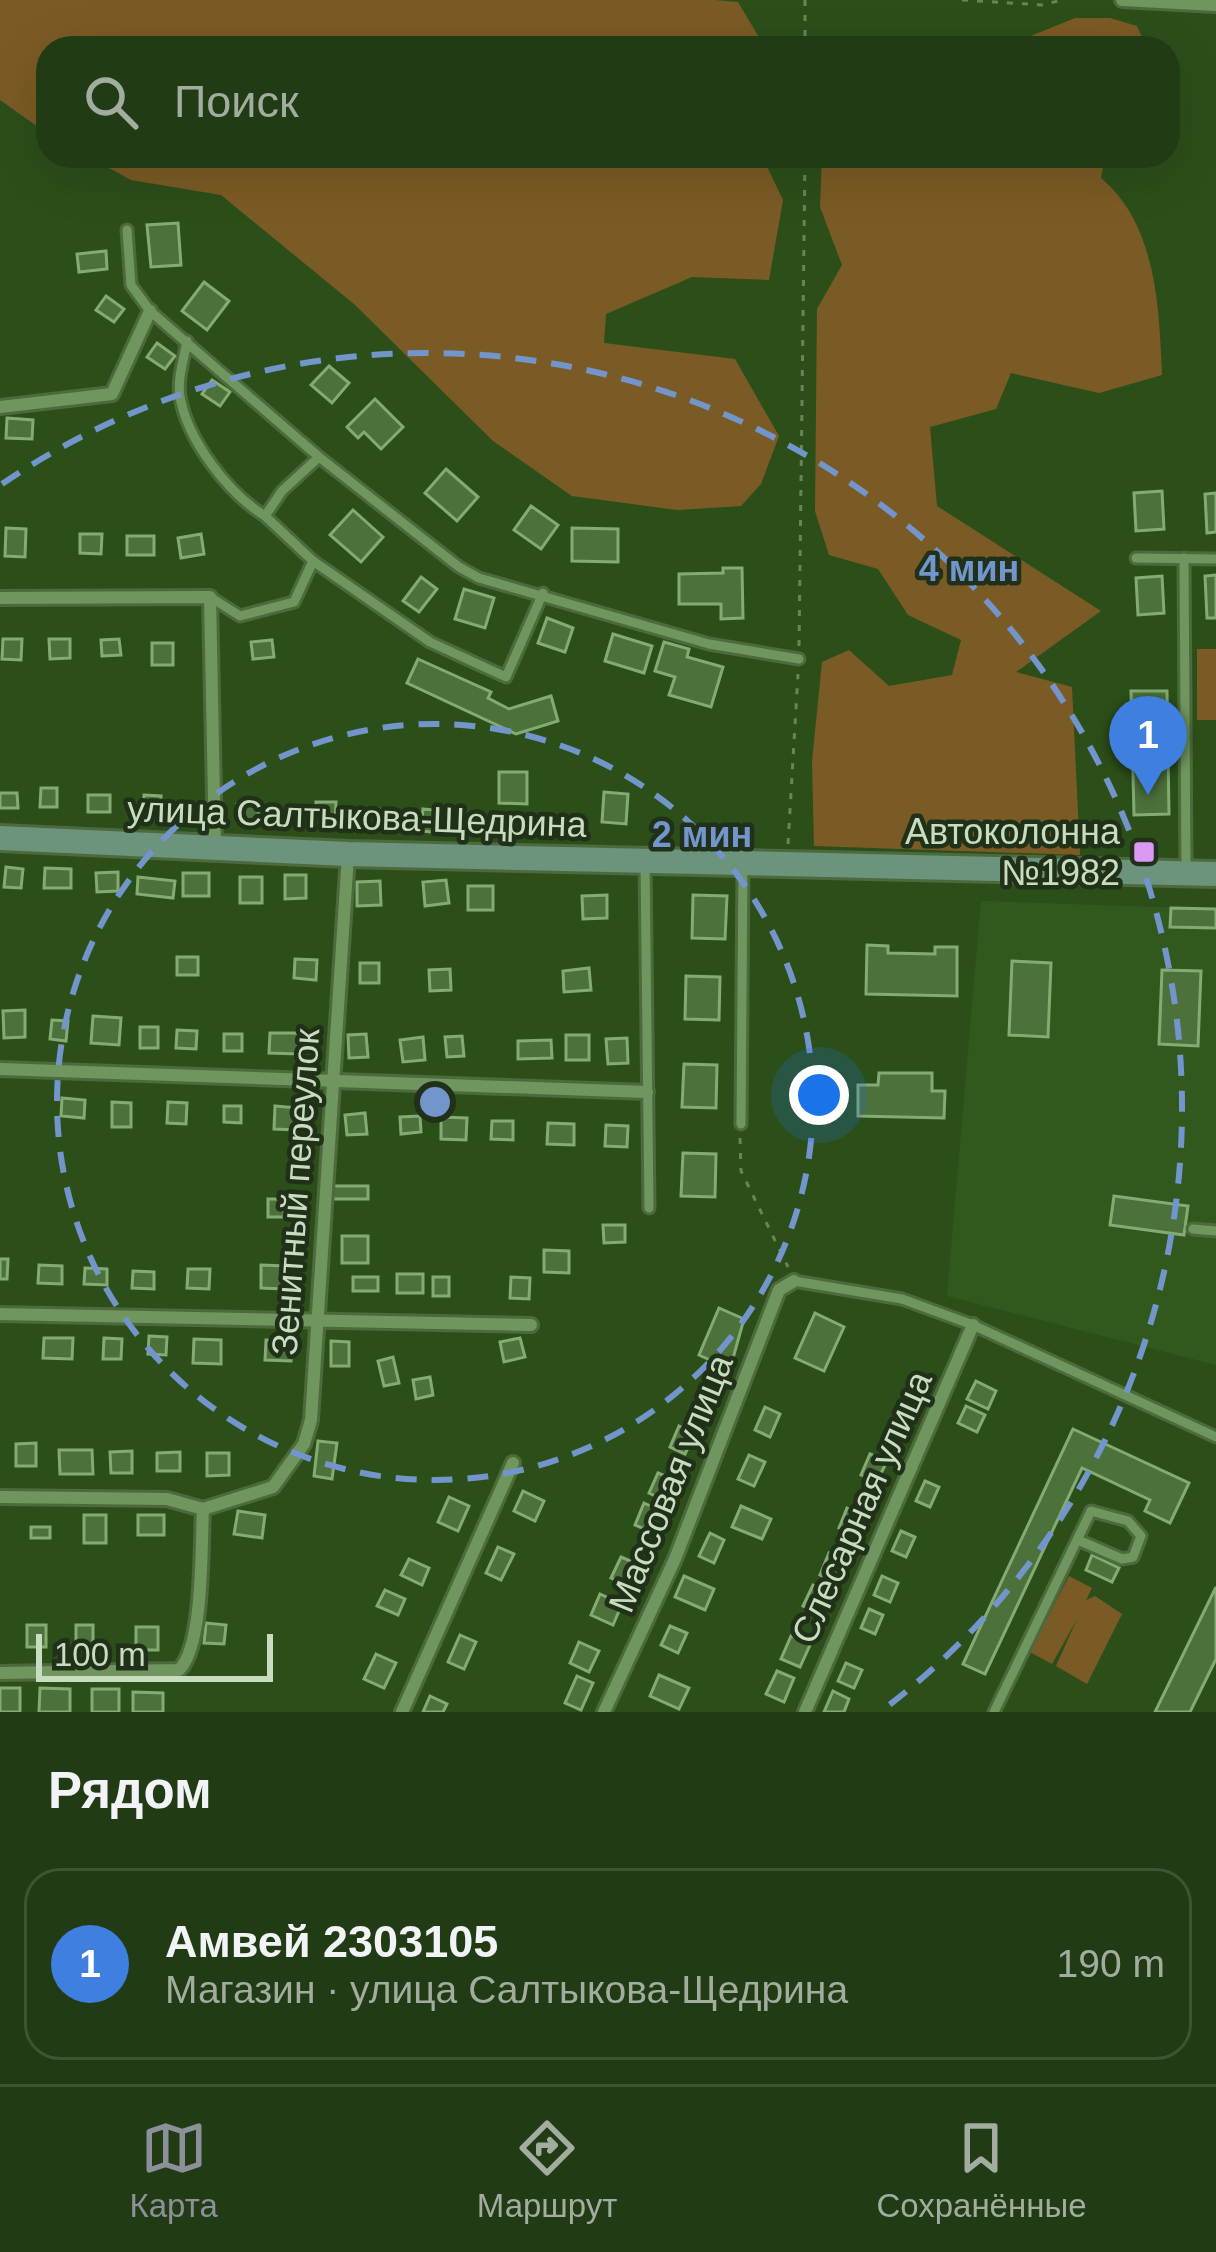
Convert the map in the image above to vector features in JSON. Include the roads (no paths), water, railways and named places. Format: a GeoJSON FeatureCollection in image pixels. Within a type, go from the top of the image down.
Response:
{"type":"FeatureCollection","features":[{"type":"Feature","properties":{"kind":"street"},"geometry":{"type":"LineString","coordinates":[[1122,0],[1216,5]]}},
{"type":"Feature","properties":{"kind":"street"},"geometry":{"type":"LineString","coordinates":[[0,407],[112,394],[150,311]]}},
{"type":"Feature","properties":{"kind":"street"},"geometry":{"type":"LineString","coordinates":[[0,598],[210,597],[214,847]]}},
{"type":"Feature","properties":{"kind":"street","name":"улица Салтыкова-Щедрина"},"geometry":{"type":"LineString","coordinates":[[0,838],[348,854],[1216,874]]}},
{"type":"Feature","properties":{"kind":"street","name":"Зенитный переулок"},"geometry":{"type":"LineString","coordinates":[[203,1509],[273,1487],[304,1444],[311,1420],[348,854]]}},
{"type":"Feature","properties":{"kind":"street"},"geometry":{"type":"LineString","coordinates":[[0,1069],[647,1092]]}},
{"type":"Feature","properties":{"kind":"street","name":"Массовая улица"},"geometry":{"type":"LineString","coordinates":[[604,1712],[675,1559],[779,1290],[792,1277]]}},
{"type":"Feature","properties":{"kind":"street"},"geometry":{"type":"LineString","coordinates":[[0,1314],[531,1325]]}},
{"type":"Feature","properties":{"kind":"street","name":"Слесарная улица"},"geometry":{"type":"LineString","coordinates":[[805,1712],[973,1325]]}},
{"type":"Feature","properties":{"kind":"street"},"geometry":{"type":"LineString","coordinates":[[402,1712],[513,1463]]}},
{"type":"Feature","properties":{"kind":"street"},"geometry":{"type":"LineString","coordinates":[[0,1498],[167,1499],[203,1509],[194,1634],[188,1661],[179,1670],[0,1673]]}},
{"type":"Feature","properties":{"kind":"lane"},"geometry":{"type":"LineString","coordinates":[[127,230],[131,285],[150,311],[320,457],[459,566],[479,578],[709,644],[799,659]]}},
{"type":"Feature","properties":{"kind":"lane"},"geometry":{"type":"LineString","coordinates":[[187,341],[180,394],[189,431],[246,504],[266,516],[313,561],[430,642],[506,677],[543,593]]}},
{"type":"Feature","properties":{"kind":"lane"},"geometry":{"type":"LineString","coordinates":[[266,516],[283,491],[320,457]]}},
{"type":"Feature","properties":{"kind":"lane"},"geometry":{"type":"LineString","coordinates":[[1136,558],[1216,559]]}},
{"type":"Feature","properties":{"kind":"lane"},"geometry":{"type":"LineString","coordinates":[[1184,558],[1186,873]]}},
{"type":"Feature","properties":{"kind":"lane"},"geometry":{"type":"LineString","coordinates":[[210,597],[240,616],[294,602],[313,561]]}},
{"type":"Feature","properties":{"kind":"lane"},"geometry":{"type":"LineString","coordinates":[[645,862],[649,1208]]}},
{"type":"Feature","properties":{"kind":"lane"},"geometry":{"type":"LineString","coordinates":[[741,1124],[743,864]]}},
{"type":"Feature","properties":{"kind":"lane"},"geometry":{"type":"LineString","coordinates":[[1193,1229],[1216,1232]]}},
{"type":"Feature","properties":{"kind":"lane"},"geometry":{"type":"LineString","coordinates":[[792,1277],[902,1299],[973,1325],[1216,1437]]}},
{"type":"Feature","properties":{"kind":"lane"},"geometry":{"type":"LineString","coordinates":[[994,1712],[1091,1510],[1128,1521],[1141,1536],[1133,1557],[1122,1559],[1078,1540]]}},
{"type":"Feature","properties":{"kind":"place","name":"Амвей 2303105"},"geometry":{"type":"Point","coordinates":[1148,795]}},
{"type":"Feature","properties":{"kind":"place","name":"Автоколонна №1982"},"geometry":{"type":"Point","coordinates":[1144,852]}}]}
